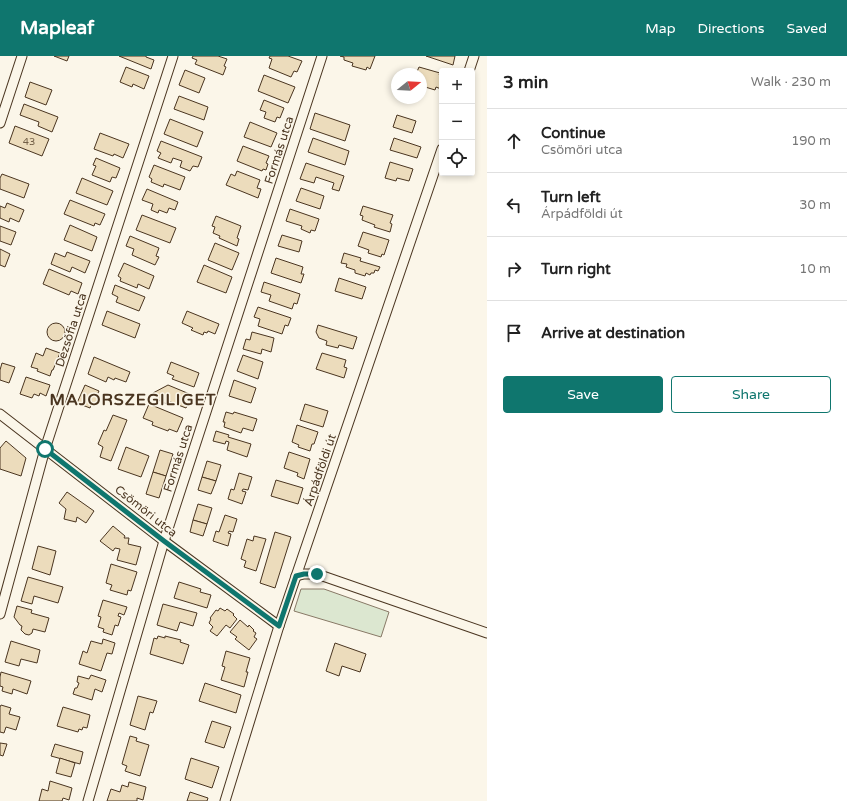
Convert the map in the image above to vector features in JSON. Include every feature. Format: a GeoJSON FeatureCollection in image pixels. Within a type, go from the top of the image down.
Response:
{"type":"FeatureCollection","features":[{"type":"Feature","properties":{"kind":"street"},"geometry":{"type":"LineString","coordinates":[[0,123],[22,56]]}},
{"type":"Feature","properties":{"kind":"street","name":"Dezsőfia utca"},"geometry":{"type":"LineString","coordinates":[[0,614],[45,449],[173,56]]}},
{"type":"Feature","properties":{"kind":"street","name":"Formás utca"},"geometry":{"type":"LineString","coordinates":[[88,801],[164,541],[322,56]]}},
{"type":"Feature","properties":{"kind":"street"},"geometry":{"type":"LineString","coordinates":[[470,68],[474,56]]}},
{"type":"Feature","properties":{"kind":"street","name":"Árpádföldi út"},"geometry":{"type":"LineString","coordinates":[[225,801],[279,626],[439,158]]}},
{"type":"Feature","properties":{"kind":"street","name":"Csömöri utca"},"geometry":{"type":"LineString","coordinates":[[0,414],[164,541],[279,626]]}},
{"type":"Feature","properties":{"kind":"street"},"geometry":{"type":"LineString","coordinates":[[296,576],[304,574],[317,574],[487,633]]}},
{"type":"Feature","properties":{"kind":"green space"},"geometry":{"type":"Polygon","coordinates":[[[301,589],[324,589],[389,612],[381,637],[294,611],[301,589]]]}},
{"type":"Feature","properties":{"kind":"building"},"geometry":{"type":"Polygon","coordinates":[[[54,56],[69,56],[67,61],[54,56]]]}},
{"type":"Feature","properties":{"kind":"building"},"geometry":{"type":"Polygon","coordinates":[[[119,56],[146,56],[154,60],[151,69],[119,56]]]}},
{"type":"Feature","properties":{"kind":"building"},"geometry":{"type":"Polygon","coordinates":[[[193,56],[218,56],[227,59],[224,66],[226,67],[223,75],[195,64],[197,60],[192,58],[193,56]]]}},
{"type":"Feature","properties":{"kind":"building"},"geometry":{"type":"Polygon","coordinates":[[[270,56],[288,56],[302,61],[297,72],[294,71],[291,77],[269,68],[272,59],[269,58],[270,56]]]}},
{"type":"Feature","properties":{"kind":"building"},"geometry":{"type":"Polygon","coordinates":[[[340,56],[375,56],[370,69],[367,67],[366,70],[352,66],[353,63],[344,60],[344,57],[340,56]]]}},
{"type":"Feature","properties":{"kind":"building"},"geometry":{"type":"Polygon","coordinates":[[[426,56],[455,56],[453,65],[426,56]]]}},
{"type":"Feature","properties":{"kind":"building"},"geometry":{"type":"Polygon","coordinates":[[[126,67],[149,76],[144,89],[133,84],[132,87],[120,82],[126,67]]]}},
{"type":"Feature","properties":{"kind":"building"},"geometry":{"type":"Polygon","coordinates":[[[427,69],[439,73],[439,88],[436,87],[435,90],[427,88],[427,69]]]}},
{"type":"Feature","properties":{"kind":"building"},"geometry":{"type":"Polygon","coordinates":[[[185,70],[205,78],[199,93],[179,85],[185,70]]]}},
{"type":"Feature","properties":{"kind":"building"},"geometry":{"type":"Polygon","coordinates":[[[264,75],[295,87],[288,103],[258,91],[264,75]]]}},
{"type":"Feature","properties":{"kind":"building"},"geometry":{"type":"Polygon","coordinates":[[[30,82],[52,90],[46,105],[25,97],[30,82]]]}},
{"type":"Feature","properties":{"kind":"building"},"geometry":{"type":"Polygon","coordinates":[[[179,96],[208,107],[204,120],[174,109],[179,96]]]}},
{"type":"Feature","properties":{"kind":"building"},"geometry":{"type":"Polygon","coordinates":[[[264,100],[284,108],[280,118],[277,117],[275,122],[264,118],[266,112],[260,110],[264,100]]]}},
{"type":"Feature","properties":{"kind":"building"},"geometry":{"type":"Polygon","coordinates":[[[24,104],[58,117],[52,132],[38,126],[39,122],[20,115],[24,104]]]}},
{"type":"Feature","properties":{"kind":"building"},"geometry":{"type":"Polygon","coordinates":[[[315,113],[350,125],[345,141],[310,129],[315,113]]]}},
{"type":"Feature","properties":{"kind":"building"},"geometry":{"type":"Polygon","coordinates":[[[397,115],[416,121],[412,133],[393,127],[397,115]]]}},
{"type":"Feature","properties":{"kind":"building"},"geometry":{"type":"Polygon","coordinates":[[[170,119],[203,132],[197,147],[164,134],[170,119]]]}},
{"type":"Feature","properties":{"kind":"building"},"geometry":{"type":"Polygon","coordinates":[[[250,122],[277,133],[271,147],[244,137],[250,122]]]}},
{"type":"Feature","properties":{"kind":"building"},"geometry":{"type":"Polygon","coordinates":[[[15,126],[49,139],[42,156],[9,143],[15,126]]]}},
{"type":"Feature","properties":{"kind":"building"},"geometry":{"type":"Polygon","coordinates":[[[100,133],[129,144],[123,158],[94,149],[100,133]]]}},
{"type":"Feature","properties":{"kind":"building"},"geometry":{"type":"Polygon","coordinates":[[[313,138],[349,151],[345,165],[308,152],[313,138]]]}},
{"type":"Feature","properties":{"kind":"building"},"geometry":{"type":"Polygon","coordinates":[[[394,138],[421,147],[417,158],[390,150],[394,138]]]}},
{"type":"Feature","properties":{"kind":"building"},"geometry":{"type":"Polygon","coordinates":[[[161,141],[202,157],[198,167],[193,166],[190,171],[180,167],[182,161],[173,158],[171,163],[158,158],[161,153],[157,151],[161,141]]]}},
{"type":"Feature","properties":{"kind":"building"},"geometry":{"type":"Polygon","coordinates":[[[243,146],[269,156],[266,163],[268,164],[266,170],[263,169],[262,171],[237,161],[243,146]]]}},
{"type":"Feature","properties":{"kind":"building"},"geometry":{"type":"Polygon","coordinates":[[[96,158],[120,168],[116,178],[112,177],[110,182],[92,175],[96,166],[93,165],[96,158]]]}},
{"type":"Feature","properties":{"kind":"building"},"geometry":{"type":"Polygon","coordinates":[[[390,162],[413,169],[409,181],[397,178],[396,181],[385,178],[390,162]]]}},
{"type":"Feature","properties":{"kind":"building"},"geometry":{"type":"Polygon","coordinates":[[[306,163],[344,176],[339,191],[332,189],[334,183],[316,177],[314,183],[300,179],[306,163]]]}},
{"type":"Feature","properties":{"kind":"building"},"geometry":{"type":"Polygon","coordinates":[[[154,165],[185,177],[180,190],[164,184],[163,187],[151,182],[152,179],[149,177],[154,165]]]}},
{"type":"Feature","properties":{"kind":"building"},"geometry":{"type":"Polygon","coordinates":[[[237,171],[260,180],[257,188],[261,189],[258,198],[226,185],[231,174],[235,176],[237,171]]]}},
{"type":"Feature","properties":{"kind":"building"},"geometry":{"type":"Polygon","coordinates":[[[2,174],[29,184],[24,198],[0,189],[0,178],[2,174]]]}},
{"type":"Feature","properties":{"kind":"building"},"geometry":{"type":"Polygon","coordinates":[[[82,178],[113,191],[107,205],[76,193],[82,178]]]}},
{"type":"Feature","properties":{"kind":"building"},"geometry":{"type":"Polygon","coordinates":[[[301,188],[324,196],[320,209],[296,201],[301,188]]]}},
{"type":"Feature","properties":{"kind":"building"},"geometry":{"type":"Polygon","coordinates":[[[147,189],[178,202],[175,210],[169,208],[167,213],[159,210],[158,213],[151,210],[153,204],[142,200],[147,189]]]}},
{"type":"Feature","properties":{"kind":"building"},"geometry":{"type":"Polygon","coordinates":[[[70,200],[105,214],[100,225],[95,223],[94,226],[64,214],[70,200]]]}},
{"type":"Feature","properties":{"kind":"building"},"geometry":{"type":"Polygon","coordinates":[[[7,203],[24,210],[19,222],[10,218],[9,222],[0,218],[0,206],[5,208],[7,203]]]}},
{"type":"Feature","properties":{"kind":"building"},"geometry":{"type":"Polygon","coordinates":[[[363,206],[393,215],[390,223],[392,224],[390,232],[374,227],[375,225],[362,220],[363,216],[360,215],[363,206]]]}},
{"type":"Feature","properties":{"kind":"building"},"geometry":{"type":"Polygon","coordinates":[[[290,209],[319,219],[315,231],[311,230],[310,233],[301,229],[302,226],[286,221],[290,209]]]}},
{"type":"Feature","properties":{"kind":"building"},"geometry":{"type":"Polygon","coordinates":[[[142,215],[176,228],[170,243],[136,230],[142,215]]]}},
{"type":"Feature","properties":{"kind":"building"},"geometry":{"type":"Polygon","coordinates":[[[216,216],[241,226],[237,238],[239,239],[237,246],[219,238],[220,236],[213,233],[215,227],[212,226],[216,216]]]}},
{"type":"Feature","properties":{"kind":"building"},"geometry":{"type":"Polygon","coordinates":[[[70,225],[97,237],[92,251],[64,240],[70,225]]]}},
{"type":"Feature","properties":{"kind":"building"},"geometry":{"type":"Polygon","coordinates":[[[0,226],[16,232],[11,245],[0,241],[0,226]]]}},
{"type":"Feature","properties":{"kind":"building"},"geometry":{"type":"Polygon","coordinates":[[[363,232],[389,240],[384,255],[382,254],[381,257],[368,253],[369,250],[358,246],[363,232]]]}},
{"type":"Feature","properties":{"kind":"building"},"geometry":{"type":"Polygon","coordinates":[[[282,235],[302,241],[299,252],[278,246],[282,235]]]}},
{"type":"Feature","properties":{"kind":"building"},"geometry":{"type":"Polygon","coordinates":[[[130,236],[159,248],[156,256],[159,257],[155,265],[132,255],[134,249],[126,246],[130,236]]]}},
{"type":"Feature","properties":{"kind":"building"},"geometry":{"type":"Polygon","coordinates":[[[215,243],[239,253],[232,270],[208,260],[215,243]]]}},
{"type":"Feature","properties":{"kind":"building"},"geometry":{"type":"Polygon","coordinates":[[[0,249],[10,254],[5,267],[0,265],[0,249]]]}},
{"type":"Feature","properties":{"kind":"building"},"geometry":{"type":"Polygon","coordinates":[[[67,252],[90,261],[85,273],[72,267],[70,272],[51,264],[55,253],[65,257],[67,252]]]}},
{"type":"Feature","properties":{"kind":"building"},"geometry":{"type":"Polygon","coordinates":[[[344,253],[361,258],[360,261],[380,267],[378,271],[375,270],[374,273],[371,273],[370,275],[366,273],[365,276],[355,273],[355,270],[346,267],[347,264],[341,263],[344,253]]]}},
{"type":"Feature","properties":{"kind":"building"},"geometry":{"type":"Polygon","coordinates":[[[276,258],[303,267],[301,274],[304,274],[301,283],[271,273],[276,258]]]}},
{"type":"Feature","properties":{"kind":"building"},"geometry":{"type":"Polygon","coordinates":[[[124,263],[154,276],[149,289],[138,284],[137,288],[120,281],[121,278],[118,276],[124,263]]]}},
{"type":"Feature","properties":{"kind":"building"},"geometry":{"type":"Polygon","coordinates":[[[204,265],[232,277],[226,293],[197,282],[204,265]]]}},
{"type":"Feature","properties":{"kind":"building"},"geometry":{"type":"Polygon","coordinates":[[[49,269],[82,283],[78,294],[71,291],[69,295],[43,284],[49,269]]]}},
{"type":"Feature","properties":{"kind":"building"},"geometry":{"type":"Polygon","coordinates":[[[339,278],[366,287],[362,299],[335,291],[339,278]]]}},
{"type":"Feature","properties":{"kind":"building"},"geometry":{"type":"Polygon","coordinates":[[[264,282],[300,294],[297,304],[294,303],[292,309],[269,301],[271,295],[261,292],[264,282]]]}},
{"type":"Feature","properties":{"kind":"building"},"geometry":{"type":"Polygon","coordinates":[[[115,285],[145,297],[139,311],[116,302],[118,297],[112,294],[115,285]]]}},
{"type":"Feature","properties":{"kind":"building"},"geometry":{"type":"Polygon","coordinates":[[[258,307],[291,318],[288,326],[285,325],[282,334],[258,326],[260,319],[254,317],[258,307]]]}},
{"type":"Feature","properties":{"kind":"building"},"geometry":{"type":"Polygon","coordinates":[[[107,311],[140,324],[135,338],[102,325],[107,311]]]}},
{"type":"Feature","properties":{"kind":"building"},"geometry":{"type":"Polygon","coordinates":[[[187,311],[219,324],[215,334],[208,331],[207,333],[204,332],[203,335],[191,330],[193,328],[182,323],[187,311]]]}},
{"type":"Feature","properties":{"kind":"building"},"geometry":{"type":"Polygon","coordinates":[[[52,323],[60,323],[65,328],[63,339],[60,341],[52,341],[47,336],[47,328],[52,323]]]}},
{"type":"Feature","properties":{"kind":"building"},"geometry":{"type":"Polygon","coordinates":[[[318,325],[357,337],[353,349],[339,345],[338,348],[326,345],[327,341],[319,338],[316,332],[318,325]]]}},
{"type":"Feature","properties":{"kind":"building"},"geometry":{"type":"Polygon","coordinates":[[[252,332],[274,338],[271,352],[262,349],[261,354],[243,349],[246,339],[250,340],[252,332]]]}},
{"type":"Feature","properties":{"kind":"building"},"geometry":{"type":"Polygon","coordinates":[[[46,348],[60,353],[50,376],[31,367],[36,353],[43,356],[46,348]]]}},
{"type":"Feature","properties":{"kind":"building"},"geometry":{"type":"Polygon","coordinates":[[[322,353],[346,360],[344,367],[347,368],[344,378],[316,369],[322,353]]]}},
{"type":"Feature","properties":{"kind":"building"},"geometry":{"type":"Polygon","coordinates":[[[243,355],[263,362],[258,379],[237,371],[243,355]]]}},
{"type":"Feature","properties":{"kind":"building"},"geometry":{"type":"Polygon","coordinates":[[[94,357],[130,372],[126,382],[115,378],[114,380],[108,377],[106,382],[88,374],[94,357]]]}},
{"type":"Feature","properties":{"kind":"building"},"geometry":{"type":"Polygon","coordinates":[[[171,362],[199,373],[194,387],[172,379],[174,376],[167,373],[171,362]]]}},
{"type":"Feature","properties":{"kind":"building"},"geometry":{"type":"Polygon","coordinates":[[[2,363],[15,367],[9,383],[0,380],[2,363]]]}},
{"type":"Feature","properties":{"kind":"building"},"geometry":{"type":"Polygon","coordinates":[[[26,377],[50,385],[46,396],[40,393],[39,396],[34,394],[32,398],[20,394],[26,377]]]}},
{"type":"Feature","properties":{"kind":"building"},"geometry":{"type":"Polygon","coordinates":[[[234,380],[256,388],[251,403],[229,396],[234,380]]]}},
{"type":"Feature","properties":{"kind":"building"},"geometry":{"type":"Polygon","coordinates":[[[85,385],[99,391],[96,397],[98,398],[96,404],[92,402],[90,408],[77,403],[85,385]]]}},
{"type":"Feature","properties":{"kind":"building"},"geometry":{"type":"Polygon","coordinates":[[[168,385],[192,395],[186,408],[168,401],[167,404],[158,400],[157,401],[153,393],[168,385]]]}},
{"type":"Feature","properties":{"kind":"building"},"geometry":{"type":"Polygon","coordinates":[[[149,404],[183,418],[177,432],[169,429],[168,431],[152,425],[153,422],[143,418],[149,404]]]}},
{"type":"Feature","properties":{"kind":"building"},"geometry":{"type":"Polygon","coordinates":[[[305,404],[328,411],[323,427],[300,420],[305,404]]]}},
{"type":"Feature","properties":{"kind":"building"},"geometry":{"type":"Polygon","coordinates":[[[226,412],[233,414],[234,412],[257,419],[253,431],[243,428],[241,433],[224,427],[225,422],[223,422],[226,412]]]}},
{"type":"Feature","properties":{"kind":"building"},"geometry":{"type":"Polygon","coordinates":[[[113,415],[127,420],[111,461],[100,457],[103,447],[98,444],[113,415]]]}},
{"type":"Feature","properties":{"kind":"building"},"geometry":{"type":"Polygon","coordinates":[[[297,425],[318,432],[310,451],[298,447],[299,445],[292,442],[297,425]]]}},
{"type":"Feature","properties":{"kind":"building"},"geometry":{"type":"Polygon","coordinates":[[[216,431],[229,435],[228,437],[251,444],[247,457],[227,450],[229,442],[226,441],[225,444],[213,441],[216,431]]]}},
{"type":"Feature","properties":{"kind":"building"},"geometry":{"type":"Polygon","coordinates":[[[6,441],[26,458],[21,476],[0,469],[0,448],[6,441]]]}},
{"type":"Feature","properties":{"kind":"building"},"geometry":{"type":"Polygon","coordinates":[[[126,447],[149,456],[141,477],[118,469],[126,447]]]}},
{"type":"Feature","properties":{"kind":"building"},"geometry":{"type":"Polygon","coordinates":[[[160,450],[173,454],[166,476],[153,472],[160,450]]]}},
{"type":"Feature","properties":{"kind":"building"},"geometry":{"type":"Polygon","coordinates":[[[289,452],[310,459],[304,479],[297,476],[298,473],[284,468],[289,452]]]}},
{"type":"Feature","properties":{"kind":"building"},"geometry":{"type":"Polygon","coordinates":[[[207,461],[221,465],[216,481],[202,477],[207,461]]]}},
{"type":"Feature","properties":{"kind":"building"},"geometry":{"type":"Polygon","coordinates":[[[153,472],[166,476],[159,498],[146,494],[153,472]]]}},
{"type":"Feature","properties":{"kind":"building"},"geometry":{"type":"Polygon","coordinates":[[[239,473],[252,477],[248,490],[243,489],[242,491],[246,492],[242,504],[228,499],[231,489],[234,490],[239,473]]]}},
{"type":"Feature","properties":{"kind":"building"},"geometry":{"type":"Polygon","coordinates":[[[202,477],[216,481],[211,494],[198,490],[202,477]]]}},
{"type":"Feature","properties":{"kind":"building"},"geometry":{"type":"Polygon","coordinates":[[[276,480],[303,488],[298,504],[271,496],[276,480]]]}},
{"type":"Feature","properties":{"kind":"building"},"geometry":{"type":"Polygon","coordinates":[[[67,492],[94,511],[86,523],[77,517],[76,522],[64,519],[66,509],[59,503],[67,492]]]}},
{"type":"Feature","properties":{"kind":"building"},"geometry":{"type":"Polygon","coordinates":[[[198,504],[212,508],[207,524],[193,520],[198,504]]]}},
{"type":"Feature","properties":{"kind":"building"},"geometry":{"type":"Polygon","coordinates":[[[225,515],[237,519],[233,532],[229,531],[228,533],[231,534],[228,546],[213,541],[216,531],[219,532],[225,515]]]}},
{"type":"Feature","properties":{"kind":"building"},"geometry":{"type":"Polygon","coordinates":[[[193,520],[207,524],[203,536],[190,532],[193,520]]]}},
{"type":"Feature","properties":{"kind":"building"},"geometry":{"type":"Polygon","coordinates":[[[113,526],[125,536],[124,538],[129,538],[128,544],[141,547],[136,565],[117,560],[120,549],[115,548],[113,551],[100,541],[113,526]]]}},
{"type":"Feature","properties":{"kind":"building"},"geometry":{"type":"Polygon","coordinates":[[[275,532],[291,537],[275,588],[260,583],[275,532]]]}},
{"type":"Feature","properties":{"kind":"building"},"geometry":{"type":"Polygon","coordinates":[[[254,536],[266,539],[256,571],[244,567],[246,561],[241,559],[247,539],[253,541],[254,536]]]}},
{"type":"Feature","properties":{"kind":"building"},"geometry":{"type":"Polygon","coordinates":[[[38,546],[56,551],[50,575],[32,569],[38,546]]]}},
{"type":"Feature","properties":{"kind":"building"},"geometry":{"type":"Polygon","coordinates":[[[111,564],[137,572],[131,591],[128,590],[127,595],[110,590],[112,585],[106,583],[111,564]]]}},
{"type":"Feature","properties":{"kind":"building"},"geometry":{"type":"Polygon","coordinates":[[[28,577],[63,587],[58,603],[34,596],[32,604],[21,601],[28,577]]]}},
{"type":"Feature","properties":{"kind":"building"},"geometry":{"type":"Polygon","coordinates":[[[179,582],[201,589],[200,592],[211,595],[207,608],[174,598],[179,582]]]}},
{"type":"Feature","properties":{"kind":"building"},"geometry":{"type":"Polygon","coordinates":[[[103,600],[127,607],[124,615],[119,613],[118,616],[121,617],[118,626],[115,625],[112,635],[103,632],[104,629],[98,627],[101,617],[98,616],[103,600]]]}},
{"type":"Feature","properties":{"kind":"building"},"geometry":{"type":"Polygon","coordinates":[[[163,604],[197,613],[193,626],[180,622],[177,631],[157,625],[163,604]]]}},
{"type":"Feature","properties":{"kind":"building"},"geometry":{"type":"Polygon","coordinates":[[[17,606],[32,610],[31,613],[49,618],[45,632],[33,629],[32,633],[29,635],[25,634],[21,630],[22,626],[14,617],[17,606]]]}},
{"type":"Feature","properties":{"kind":"building"},"geometry":{"type":"Polygon","coordinates":[[[220,608],[225,611],[227,609],[234,614],[233,615],[237,619],[230,628],[226,625],[217,636],[210,631],[213,627],[209,623],[210,618],[216,610],[218,611],[220,608]]]}},
{"type":"Feature","properties":{"kind":"building"},"geometry":{"type":"Polygon","coordinates":[[[240,620],[248,627],[249,625],[256,633],[254,637],[257,639],[249,650],[235,639],[237,637],[230,632],[240,620]]]}},
{"type":"Feature","properties":{"kind":"building"},"geometry":{"type":"Polygon","coordinates":[[[158,636],[181,640],[180,642],[189,645],[183,664],[150,654],[154,638],[157,639],[158,636]]]}},
{"type":"Feature","properties":{"kind":"building"},"geometry":{"type":"Polygon","coordinates":[[[103,639],[115,643],[112,654],[107,653],[101,671],[79,664],[83,651],[87,653],[91,641],[102,644],[103,639]]]}},
{"type":"Feature","properties":{"kind":"building"},"geometry":{"type":"Polygon","coordinates":[[[11,641],[40,650],[37,663],[21,659],[19,666],[5,662],[11,641]]]}},
{"type":"Feature","properties":{"kind":"building"},"geometry":{"type":"Polygon","coordinates":[[[335,643],[366,654],[360,672],[342,666],[339,676],[326,671],[335,643]]]}},
{"type":"Feature","properties":{"kind":"building"},"geometry":{"type":"Polygon","coordinates":[[[226,651],[250,658],[244,687],[221,680],[225,667],[222,666],[226,651]]]}},
{"type":"Feature","properties":{"kind":"building"},"geometry":{"type":"Polygon","coordinates":[[[1,672],[31,681],[27,694],[13,689],[12,694],[2,691],[3,687],[0,686],[1,672]]]}},
{"type":"Feature","properties":{"kind":"building"},"geometry":{"type":"Polygon","coordinates":[[[91,675],[106,680],[102,692],[95,689],[92,700],[73,694],[79,683],[77,682],[78,676],[89,679],[91,675]]]}},
{"type":"Feature","properties":{"kind":"building"},"geometry":{"type":"Polygon","coordinates":[[[205,683],[241,695],[236,713],[199,701],[205,683]]]}},
{"type":"Feature","properties":{"kind":"building"},"geometry":{"type":"Polygon","coordinates":[[[138,696],[157,701],[153,713],[150,712],[145,730],[130,725],[138,696]]]}},
{"type":"Feature","properties":{"kind":"building"},"geometry":{"type":"Polygon","coordinates":[[[1,705],[11,708],[9,714],[20,717],[16,730],[6,727],[4,733],[0,732],[1,705]]]}},
{"type":"Feature","properties":{"kind":"building"},"geometry":{"type":"Polygon","coordinates":[[[63,707],[90,715],[87,728],[83,727],[82,730],[79,729],[78,732],[57,726],[63,707]]]}},
{"type":"Feature","properties":{"kind":"building"},"geometry":{"type":"Polygon","coordinates":[[[212,721],[231,727],[224,748],[205,742],[212,721]]]}},
{"type":"Feature","properties":{"kind":"building"},"geometry":{"type":"Polygon","coordinates":[[[130,736],[137,738],[136,741],[149,745],[140,776],[125,771],[127,766],[122,764],[130,736]]]}},
{"type":"Feature","properties":{"kind":"building"},"geometry":{"type":"Polygon","coordinates":[[[0,743],[7,744],[3,756],[0,755],[0,743]]]}},
{"type":"Feature","properties":{"kind":"building"},"geometry":{"type":"Polygon","coordinates":[[[55,744],[83,752],[80,764],[51,756],[55,744]]]}},
{"type":"Feature","properties":{"kind":"building"},"geometry":{"type":"Polygon","coordinates":[[[60,758],[75,763],[71,777],[56,773],[60,758]]]}},
{"type":"Feature","properties":{"kind":"building"},"geometry":{"type":"Polygon","coordinates":[[[191,758],[219,767],[212,788],[185,779],[191,758]]]}},
{"type":"Feature","properties":{"kind":"building"},"geometry":{"type":"Polygon","coordinates":[[[50,781],[72,788],[69,800],[63,798],[62,801],[39,801],[42,789],[48,791],[50,781]]]}},
{"type":"Feature","properties":{"kind":"building"},"geometry":{"type":"Polygon","coordinates":[[[129,782],[146,787],[143,800],[137,798],[137,801],[107,801],[111,789],[120,792],[122,785],[128,787],[129,782]]]}},
{"type":"Feature","properties":{"kind":"building"},"geometry":{"type":"Polygon","coordinates":[[[190,792],[208,798],[207,801],[187,801],[190,792]]]}},
{"type":"Feature","properties":{"kind":"district","name":"MAJORSZEGILIGET"},"geometry":{"type":"Point","coordinates":[133,399]}},
{"type":"Feature","properties":{"kind":"route"},"geometry":{"type":"LineString","coordinates":[[45,449],[164,541],[279,626],[296,576],[304,574],[317,574]]}}]}
